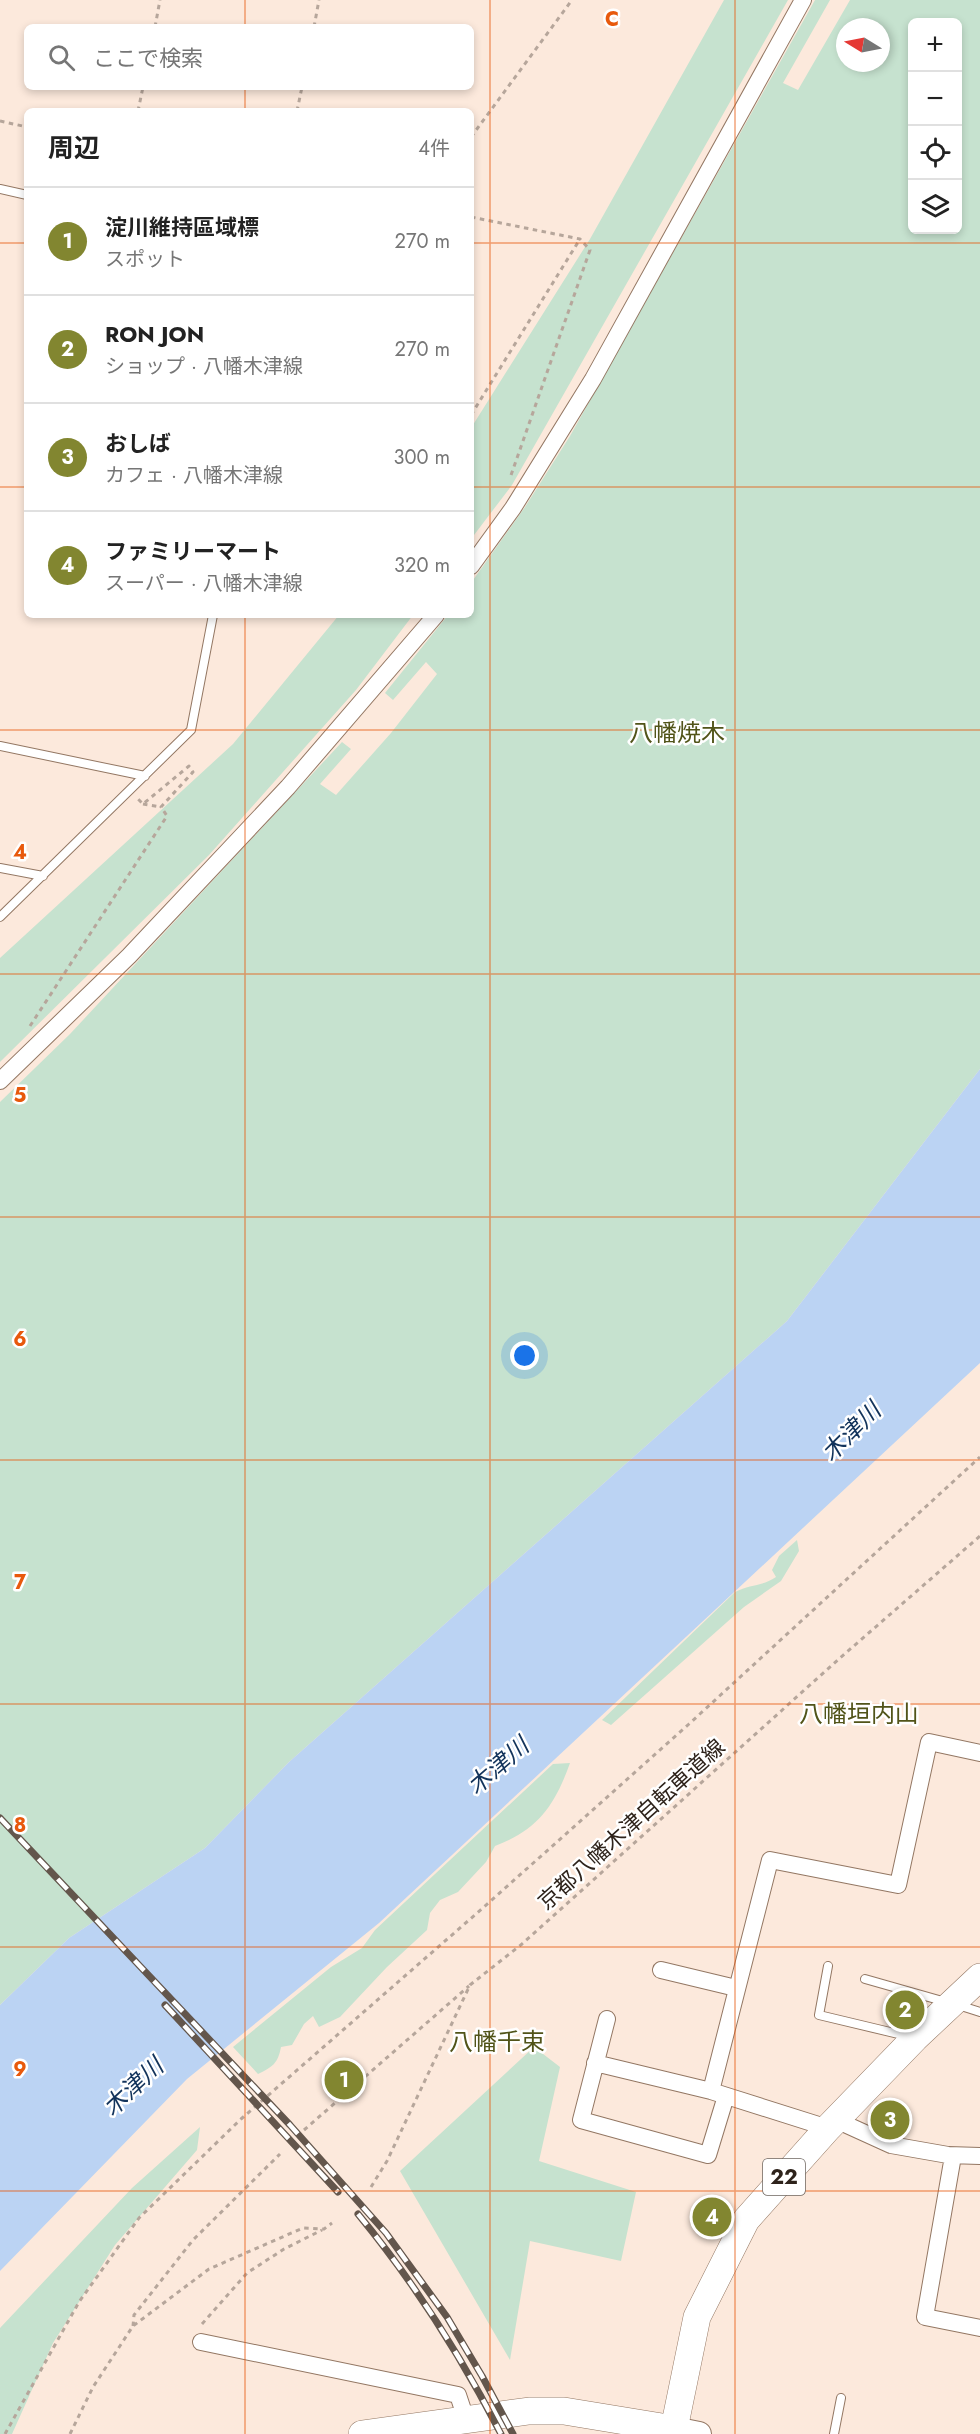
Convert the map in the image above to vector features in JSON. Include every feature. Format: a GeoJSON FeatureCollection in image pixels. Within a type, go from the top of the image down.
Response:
{"type":"FeatureCollection","features":[{"type":"Feature","properties":{"kind":"main road","name":"22"},"geometry":{"type":"LineString","coordinates":[[362,2434],[529,2411],[564,2411],[682,2432],[697,2317],[746,2220],[832,2124],[915,2038],[980,1977]]}},
{"type":"Feature","properties":{"kind":"street"},"geometry":{"type":"LineString","coordinates":[[474,562],[513,508],[593,379],[803,0]]}},
{"type":"Feature","properties":{"kind":"street"},"geometry":{"type":"LineString","coordinates":[[0,1082],[129,957],[288,787],[433,618]]}},
{"type":"Feature","properties":{"kind":"street"},"geometry":{"type":"LineString","coordinates":[[607,2019],[581,2120],[708,2155],[736,1988],[770,1860],[898,1885],[929,1743],[980,1753]]}},
{"type":"Feature","properties":{"kind":"street"},"geometry":{"type":"LineString","coordinates":[[661,1970],[736,1988]]}},
{"type":"Feature","properties":{"kind":"street"},"geometry":{"type":"LineString","coordinates":[[596,2063],[832,2124],[891,2145],[953,2156],[980,2156]]}},
{"type":"Feature","properties":{"kind":"street"},"geometry":{"type":"LineString","coordinates":[[953,2156],[925,2317],[980,2328]]}},
{"type":"Feature","properties":{"kind":"street"},"geometry":{"type":"LineString","coordinates":[[201,2342],[458,2395],[466,2420]]}},
{"type":"Feature","properties":{"kind":"lane"},"geometry":{"type":"LineString","coordinates":[[0,189],[24,194]]}},
{"type":"Feature","properties":{"kind":"lane"},"geometry":{"type":"LineString","coordinates":[[0,917],[191,730],[212,618]]}},
{"type":"Feature","properties":{"kind":"lane"},"geometry":{"type":"LineString","coordinates":[[0,746],[145,776]]}},
{"type":"Feature","properties":{"kind":"lane"},"geometry":{"type":"LineString","coordinates":[[0,868],[43,876]]}},
{"type":"Feature","properties":{"kind":"lane"},"geometry":{"type":"LineString","coordinates":[[828,1966],[819,2015],[915,2038]]}},
{"type":"Feature","properties":{"kind":"lane"},"geometry":{"type":"LineString","coordinates":[[865,1979],[980,2012]]}},
{"type":"Feature","properties":{"kind":"lane"},"geometry":{"type":"LineString","coordinates":[[834,2434],[841,2398]]}},
{"type":"Feature","properties":{"kind":"path"},"geometry":{"type":"LineString","coordinates":[[156,24],[160,0]]}},
{"type":"Feature","properties":{"kind":"path"},"geometry":{"type":"LineString","coordinates":[[315,24],[319,0]]}},
{"type":"Feature","properties":{"kind":"path"},"geometry":{"type":"LineString","coordinates":[[474,133],[572,0]]}},
{"type":"Feature","properties":{"kind":"path"},"geometry":{"type":"LineString","coordinates":[[139,108],[142,90]]}},
{"type":"Feature","properties":{"kind":"path"},"geometry":{"type":"LineString","coordinates":[[298,108],[301,90]]}},
{"type":"Feature","properties":{"kind":"path"},"geometry":{"type":"LineString","coordinates":[[0,121],[24,126]]}},
{"type":"Feature","properties":{"kind":"path"},"geometry":{"type":"LineString","coordinates":[[474,218],[580,239],[590,250],[510,478]]}},
{"type":"Feature","properties":{"kind":"path"},"geometry":{"type":"LineString","coordinates":[[474,410],[580,239]]}},
{"type":"Feature","properties":{"kind":"path"},"geometry":{"type":"LineString","coordinates":[[143,804],[189,766],[193,772],[161,807]]}},
{"type":"Feature","properties":{"kind":"path"},"geometry":{"type":"LineString","coordinates":[[28,1029],[167,816],[161,807],[143,804],[130,791]]}},
{"type":"Feature","properties":{"kind":"path"},"geometry":{"type":"LineString","coordinates":[[5,2434],[79,2302],[139,2218],[241,2119],[582,1820],[980,1457]]}},
{"type":"Feature","properties":{"kind":"path","name":"京都八幡木津自転車道線"},"geometry":{"type":"LineString","coordinates":[[371,2187],[387,2161],[470,1985],[522,1944],[840,1658],[980,1536]]}},
{"type":"Feature","properties":{"kind":"path"},"geometry":{"type":"LineString","coordinates":[[304,2130],[470,1985]]}},
{"type":"Feature","properties":{"kind":"path"},"geometry":{"type":"LineString","coordinates":[[133,2326],[134,2315],[193,2240],[280,2154]]}},
{"type":"Feature","properties":{"kind":"path"},"geometry":{"type":"LineString","coordinates":[[201,2342],[201,2324],[247,2273],[284,2249],[332,2223]]}},
{"type":"Feature","properties":{"kind":"path"},"geometry":{"type":"LineString","coordinates":[[70,2434],[93,2387],[133,2326],[209,2269],[303,2228],[324,2229]]}},
{"type":"Feature","properties":{"kind":"green space"},"geometry":{"type":"Polygon","coordinates":[[[724,0],[788,0],[512,485],[474,535],[474,423],[590,239],[724,0]]]}},
{"type":"Feature","properties":{"kind":"green space"},"geometry":{"type":"Polygon","coordinates":[[[815,0],[830,0],[783,83],[798,90],[836,24],[836,72],[890,72],[890,18],[840,18],[850,0],[980,0],[980,1069],[787,1321],[289,1762],[205,1848],[69,1938],[0,2005],[0,1102],[70,1034],[342,742],[351,749],[320,784],[336,795],[391,733],[437,674],[426,662],[393,700],[385,693],[446,618],[474,618],[474,579],[525,507],[570,436],[815,0]]]}},
{"type":"Feature","properties":{"kind":"green space"},"geometry":{"type":"Polygon","coordinates":[[[337,618],[411,618],[356,690],[209,855],[0,1062],[0,958],[233,744],[337,618]]]}},
{"type":"Feature","properties":{"kind":"green space"},"geometry":{"type":"Polygon","coordinates":[[[797,1540],[799,1551],[781,1581],[744,1607],[611,1725],[602,1720],[735,1592],[776,1577],[772,1570],[779,1556],[797,1540]]]}},
{"type":"Feature","properties":{"kind":"green space"},"geometry":{"type":"Polygon","coordinates":[[[570,1763],[551,1804],[534,1824],[510,1840],[495,1846],[486,1862],[458,1892],[440,1900],[430,1913],[427,1930],[387,1967],[340,2017],[319,2027],[313,2016],[304,2024],[292,2045],[281,2047],[274,2064],[258,2074],[233,2047],[331,1967],[362,1948],[375,1930],[553,1764],[570,1763]]]}},
{"type":"Feature","properties":{"kind":"green space"},"geometry":{"type":"Polygon","coordinates":[[[534,2047],[560,2067],[539,2161],[636,2192],[621,2261],[530,2241],[510,2360],[400,2171],[534,2047]]]}},
{"type":"Feature","properties":{"kind":"green space"},"geometry":{"type":"Polygon","coordinates":[[[200,2127],[197,2150],[115,2245],[53,2343],[12,2434],[0,2434],[0,2328],[132,2188],[200,2127]]]}},
{"type":"Feature","properties":{"kind":"water","name":"木津川"},"geometry":{"type":"Polygon","coordinates":[[[980,1069],[980,1363],[379,1923],[187,2079],[0,2271],[0,2005],[69,1938],[205,1848],[289,1762],[787,1321],[980,1069]]]}},
{"type":"Feature","properties":{"kind":"railway"},"geometry":{"type":"LineString","coordinates":[[0,1818],[290,2125],[386,2233],[447,2317],[513,2434]]}},
{"type":"Feature","properties":{"kind":"railway"},"geometry":{"type":"LineString","coordinates":[[165,2005],[338,2192]]}},
{"type":"Feature","properties":{"kind":"railway"},"geometry":{"type":"LineString","coordinates":[[358,2214],[436,2320],[501,2434]]}},
{"type":"Feature","properties":{"kind":"place","name":"RON JON"},"geometry":{"type":"Point","coordinates":[905,2010]}},
{"type":"Feature","properties":{"kind":"place","name":"淀川維持區域標"},"geometry":{"type":"Point","coordinates":[344,2080]}},
{"type":"Feature","properties":{"kind":"place","name":"おしば"},"geometry":{"type":"Point","coordinates":[890,2120]}},
{"type":"Feature","properties":{"kind":"place","name":"ファミリーマート"},"geometry":{"type":"Point","coordinates":[712,2217]}},
{"type":"Feature","properties":{"kind":"district","name":"八幡焼木"},"geometry":{"type":"Point","coordinates":[677,733]}},
{"type":"Feature","properties":{"kind":"district","name":"八幡垣内山"},"geometry":{"type":"Point","coordinates":[859,1714]}},
{"type":"Feature","properties":{"kind":"district","name":"八幡千束"},"geometry":{"type":"Point","coordinates":[497,2042]}}]}
